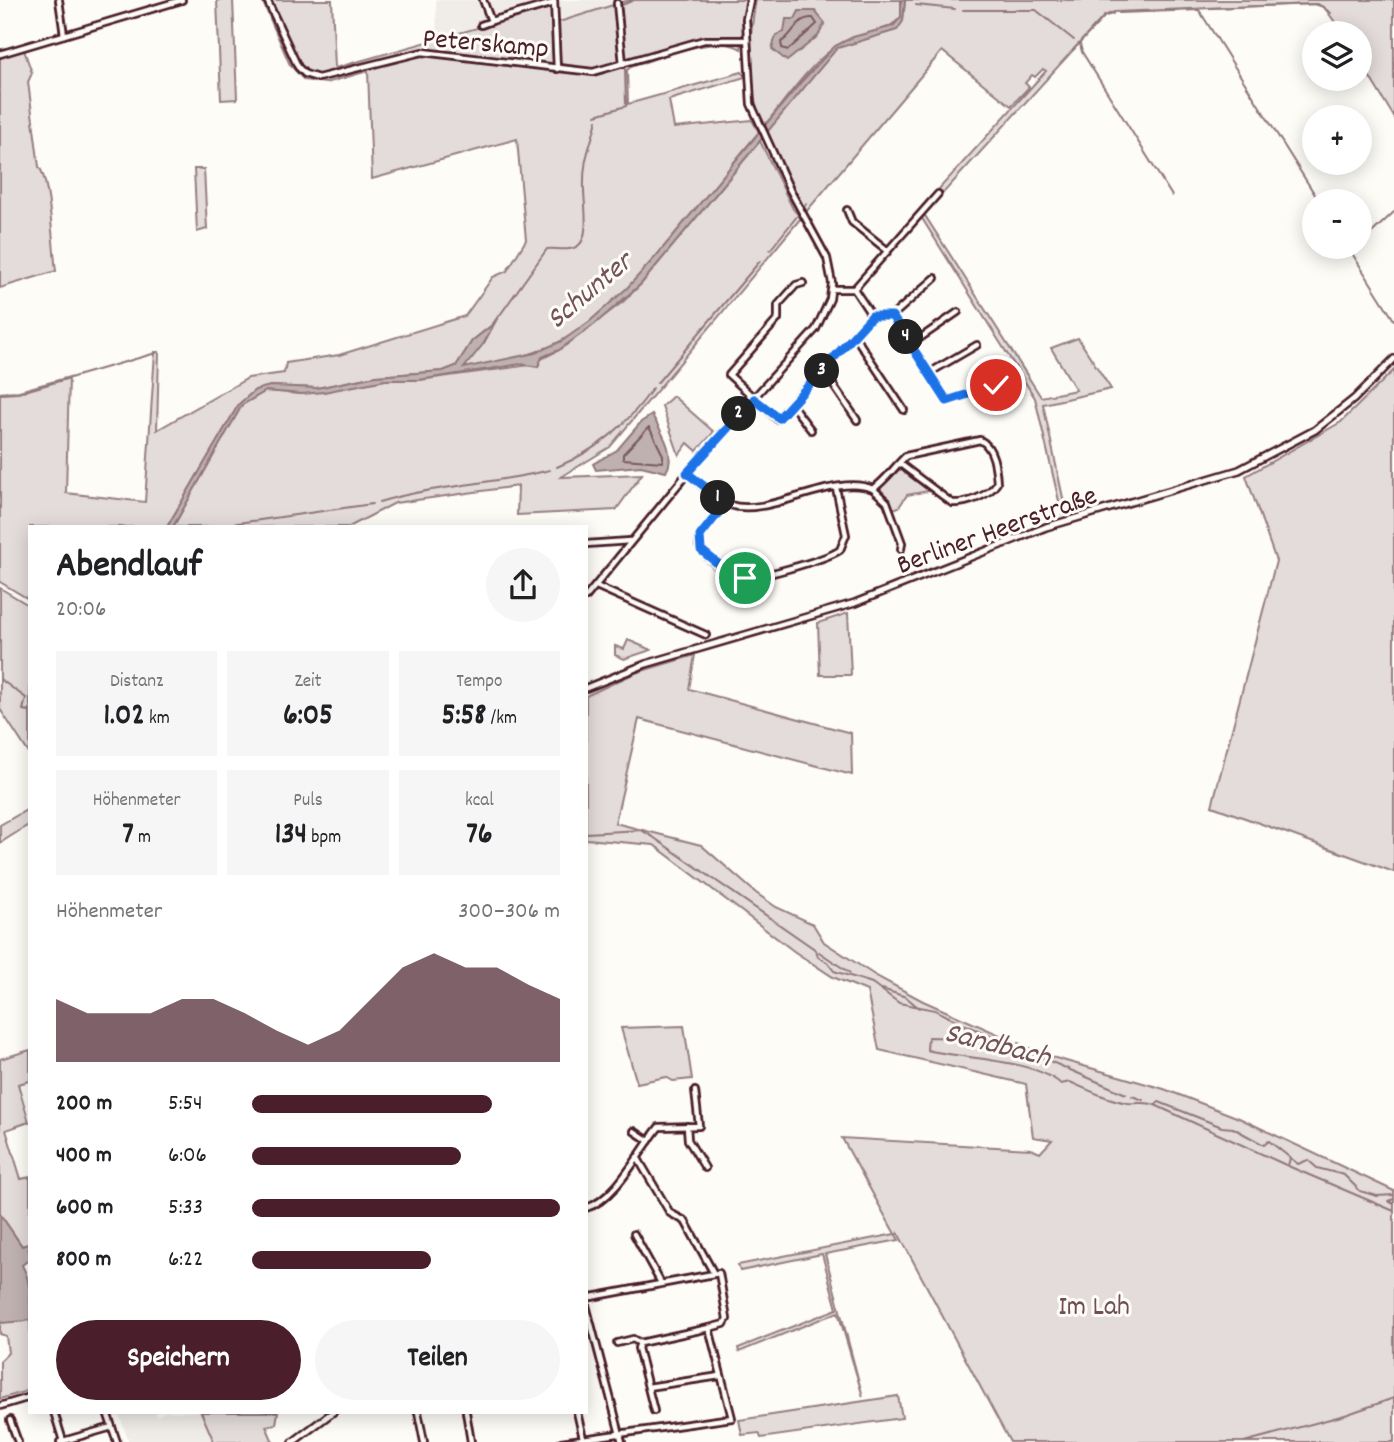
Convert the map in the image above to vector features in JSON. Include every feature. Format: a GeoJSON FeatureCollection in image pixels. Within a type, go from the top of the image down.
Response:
{"type":"FeatureCollection","features":[{"type":"Feature","properties":{"kind":"main road","name":"Berliner Heerstraße"},"geometry":{"type":"LineString","coordinates":[[588,687],[646,664],[855,603],[1046,527],[1200,484],[1239,470],[1278,452],[1315,430],[1354,399],[1394,359]]}},
{"type":"Feature","properties":{"kind":"main road"},"geometry":{"type":"LineString","coordinates":[[294,1442],[330,1414]]}},
{"type":"Feature","properties":{"kind":"street"},"geometry":{"type":"LineString","coordinates":[[59,0],[64,35]]}},
{"type":"Feature","properties":{"kind":"street"},"geometry":{"type":"LineString","coordinates":[[0,54],[182,0]]}},
{"type":"Feature","properties":{"kind":"street","name":"Peterskamp"},"geometry":{"type":"LineString","coordinates":[[267,0],[296,63],[305,74],[314,77],[329,76],[422,52],[589,72],[704,40],[747,40]]}},
{"type":"Feature","properties":{"kind":"street"},"geometry":{"type":"LineString","coordinates":[[483,0],[489,20],[493,21]]}},
{"type":"Feature","properties":{"kind":"street"},"geometry":{"type":"LineString","coordinates":[[588,595],[687,473],[816,329],[825,315],[832,289],[827,258],[768,145],[750,99],[747,40],[750,0]]}},
{"type":"Feature","properties":{"kind":"street"},"geometry":{"type":"LineString","coordinates":[[481,25],[554,2],[557,69]]}},
{"type":"Feature","properties":{"kind":"street"},"geometry":{"type":"LineString","coordinates":[[617,3],[623,64]]}},
{"type":"Feature","properties":{"kind":"street"},"geometry":{"type":"LineString","coordinates":[[832,289],[855,289],[939,194]]}},
{"type":"Feature","properties":{"kind":"street"},"geometry":{"type":"LineString","coordinates":[[847,210],[852,222],[888,251]]}},
{"type":"Feature","properties":{"kind":"street"},"geometry":{"type":"LineString","coordinates":[[803,283],[796,285],[778,305],[778,319],[729,373],[729,377],[777,419],[872,316],[892,316],[935,278]]}},
{"type":"Feature","properties":{"kind":"street"},"geometry":{"type":"LineString","coordinates":[[855,289],[872,316]]}},
{"type":"Feature","properties":{"kind":"street"},"geometry":{"type":"LineString","coordinates":[[911,345],[958,312]]}},
{"type":"Feature","properties":{"kind":"street"},"geometry":{"type":"LineString","coordinates":[[892,316],[947,401],[1002,383]]}},
{"type":"Feature","properties":{"kind":"street"},"geometry":{"type":"LineString","coordinates":[[854,335],[904,410]]}},
{"type":"Feature","properties":{"kind":"street"},"geometry":{"type":"LineString","coordinates":[[929,373],[977,345]]}},
{"type":"Feature","properties":{"kind":"street"},"geometry":{"type":"LineString","coordinates":[[823,370],[857,420]]}},
{"type":"Feature","properties":{"kind":"street"},"geometry":{"type":"LineString","coordinates":[[792,405],[811,430]]}},
{"type":"Feature","properties":{"kind":"street"},"geometry":{"type":"LineString","coordinates":[[873,489],[899,463],[914,453],[975,440],[984,441],[992,454],[997,483],[990,491],[961,503],[945,499],[899,463]]}},
{"type":"Feature","properties":{"kind":"street"},"geometry":{"type":"LineString","coordinates":[[687,473],[726,503],[750,506],[856,484],[873,489],[887,502],[902,543],[901,549]]}},
{"type":"Feature","properties":{"kind":"street"},"geometry":{"type":"LineString","coordinates":[[726,503],[700,536],[699,546],[728,573],[745,578],[797,567],[839,550],[846,535],[836,488]]}},
{"type":"Feature","properties":{"kind":"street"},"geometry":{"type":"LineString","coordinates":[[588,544],[631,541]]}},
{"type":"Feature","properties":{"kind":"street"},"geometry":{"type":"LineString","coordinates":[[596,586],[706,635]]}},
{"type":"Feature","properties":{"kind":"street"},"geometry":{"type":"LineString","coordinates":[[588,1207],[595,1205],[612,1190],[661,1126],[699,1126],[695,1091]]}},
{"type":"Feature","properties":{"kind":"street"},"geometry":{"type":"LineString","coordinates":[[687,1126],[688,1140],[705,1168]]}},
{"type":"Feature","properties":{"kind":"street"},"geometry":{"type":"LineString","coordinates":[[634,1131],[649,1141]]}},
{"type":"Feature","properties":{"kind":"street"},"geometry":{"type":"LineString","coordinates":[[617,1343],[632,1339],[640,1343],[709,1328],[724,1324],[727,1319],[720,1276],[685,1221],[670,1213],[638,1157]]}},
{"type":"Feature","properties":{"kind":"street"},"geometry":{"type":"LineString","coordinates":[[634,1234],[661,1283]]}},
{"type":"Feature","properties":{"kind":"street"},"geometry":{"type":"LineString","coordinates":[[588,1298],[715,1272]]}},
{"type":"Feature","properties":{"kind":"street"},"geometry":{"type":"LineString","coordinates":[[588,1313],[622,1442]]}},
{"type":"Feature","properties":{"kind":"street"},"geometry":{"type":"LineString","coordinates":[[561,1442],[732,1418],[709,1328]]}},
{"type":"Feature","properties":{"kind":"street"},"geometry":{"type":"LineString","coordinates":[[640,1343],[638,1348],[654,1411]]}},
{"type":"Feature","properties":{"kind":"street"},"geometry":{"type":"LineString","coordinates":[[648,1387],[720,1376]]}},
{"type":"Feature","properties":{"kind":"street"},"geometry":{"type":"LineString","coordinates":[[0,1406],[28,1398]]}},
{"type":"Feature","properties":{"kind":"street"},"geometry":{"type":"LineString","coordinates":[[54,1414],[61,1442],[112,1427]]}},
{"type":"Feature","properties":{"kind":"street"},"geometry":{"type":"LineString","coordinates":[[108,1414],[117,1442]]}},
{"type":"Feature","properties":{"kind":"street"},"geometry":{"type":"LineString","coordinates":[[418,1414],[424,1442]]}},
{"type":"Feature","properties":{"kind":"street"},"geometry":{"type":"LineString","coordinates":[[466,1414],[471,1442]]}},
{"type":"Feature","properties":{"kind":"street"},"geometry":{"type":"LineString","coordinates":[[577,1414],[583,1438]]}},
{"type":"Feature","properties":{"kind":"street"},"geometry":{"type":"LineString","coordinates":[[10,1420],[18,1442]]}},
{"type":"Feature","properties":{"kind":"shaded area"},"geometry":{"type":"Polygon","coordinates":[[[436,0],[629,0],[559,22],[551,22],[551,11],[548,8],[437,40],[436,0]]]}},
{"type":"Feature","properties":{"kind":"shaded area"},"geometry":{"type":"Polygon","coordinates":[[[119,1414],[202,1414],[214,1442],[129,1442],[119,1414]]]}},
{"type":"Feature","properties":{"kind":"green space"},"geometry":{"type":"Polygon","coordinates":[[[217,0],[233,0],[237,99],[221,100],[217,0]]]}},
{"type":"Feature","properties":{"kind":"green space"},"geometry":{"type":"Polygon","coordinates":[[[262,0],[332,0],[335,68],[548,8],[551,10],[553,61],[560,64],[559,22],[629,0],[746,0],[741,49],[731,45],[703,46],[631,67],[627,70],[628,104],[742,72],[745,77],[669,100],[674,128],[752,120],[759,132],[642,274],[589,323],[561,341],[525,355],[463,368],[492,325],[472,341],[456,366],[443,371],[376,376],[317,388],[270,386],[239,404],[168,525],[28,525],[28,599],[0,582],[0,393],[19,391],[69,377],[66,493],[145,502],[155,352],[159,352],[157,430],[248,378],[284,373],[286,363],[339,355],[465,316],[493,277],[507,271],[526,240],[517,139],[372,179],[368,71],[326,83],[304,80],[290,65],[262,0]]]}},
{"type":"Feature","properties":{"kind":"green space"},"geometry":{"type":"Polygon","coordinates":[[[756,0],[901,0],[901,17],[888,27],[846,41],[828,52],[764,126],[751,80],[751,32],[756,0]]]}},
{"type":"Feature","properties":{"kind":"green space"},"geometry":{"type":"Polygon","coordinates":[[[905,0],[1394,0],[1394,117],[1372,81],[1372,21],[1334,21],[1324,7],[1314,4],[1114,12],[1104,16],[924,214],[1041,397],[1076,390],[1051,348],[1078,338],[1111,389],[1043,404],[1066,512],[1062,514],[1035,398],[918,212],[1046,71],[1043,69],[1035,77],[1032,75],[1025,83],[1029,87],[1011,106],[942,51],[806,212],[765,131],[837,48],[897,30],[903,21],[905,0]]]}},
{"type":"Feature","properties":{"kind":"green space"},"geometry":{"type":"Polygon","coordinates":[[[24,50],[32,73],[28,82],[39,167],[46,186],[56,271],[0,288],[0,57],[24,50]]]}},
{"type":"Feature","properties":{"kind":"green space"},"geometry":{"type":"Polygon","coordinates":[[[760,141],[793,209],[801,218],[610,447],[561,477],[642,474],[616,510],[517,515],[518,486],[395,503],[353,525],[174,525],[242,405],[266,391],[302,394],[385,380],[419,380],[530,365],[559,350],[624,301],[760,141]]]}},
{"type":"Feature","properties":{"kind":"green space"},"geometry":{"type":"Polygon","coordinates":[[[194,169],[204,169],[207,229],[197,232],[194,169]]]}},
{"type":"Feature","properties":{"kind":"green space"},"geometry":{"type":"Polygon","coordinates":[[[1394,370],[1394,872],[1212,806],[1276,561],[1246,476],[1341,422],[1394,370]]]}},
{"type":"Feature","properties":{"kind":"green space"},"geometry":{"type":"Polygon","coordinates":[[[673,396],[714,432],[697,451],[688,443],[679,455],[662,406],[673,396]]]}},
{"type":"Feature","properties":{"kind":"green space"},"geometry":{"type":"Polygon","coordinates":[[[900,469],[929,491],[907,495],[899,507],[893,509],[880,488],[900,469]]]}},
{"type":"Feature","properties":{"kind":"green space"},"geometry":{"type":"Polygon","coordinates":[[[0,588],[28,605],[28,752],[0,709],[0,588]]]}},
{"type":"Feature","properties":{"kind":"green space"},"geometry":{"type":"Polygon","coordinates":[[[848,613],[851,675],[820,675],[818,623],[848,613]]]}},
{"type":"Feature","properties":{"kind":"green space"},"geometry":{"type":"Polygon","coordinates":[[[628,640],[651,650],[624,659],[615,655],[615,646],[624,649],[628,640]]]}},
{"type":"Feature","properties":{"kind":"green space","name":"Im Lah"},"geometry":{"type":"Polygon","coordinates":[[[695,655],[689,689],[851,733],[852,775],[639,719],[615,823],[701,845],[756,893],[776,907],[813,924],[824,942],[876,976],[923,1001],[1045,1055],[1164,1089],[1239,1118],[1394,1191],[1394,1442],[1010,1442],[898,1233],[896,1235],[899,1240],[825,1254],[863,1397],[838,1312],[739,1352],[738,1348],[837,1309],[822,1254],[740,1271],[738,1265],[895,1234],[842,1138],[1031,1149],[1040,1153],[1052,1140],[1033,1137],[1026,1084],[879,1050],[867,991],[833,977],[795,952],[654,845],[588,839],[588,695],[635,673],[695,655]]]}},
{"type":"Feature","properties":{"kind":"green space"},"geometry":{"type":"Polygon","coordinates":[[[28,809],[28,825],[0,843],[0,825],[28,809]]]}},
{"type":"Feature","properties":{"kind":"green space"},"geometry":{"type":"Polygon","coordinates":[[[684,1026],[692,1079],[673,1081],[666,1077],[637,1083],[621,1028],[684,1026]]]}},
{"type":"Feature","properties":{"kind":"green space"},"geometry":{"type":"Polygon","coordinates":[[[28,1051],[28,1082],[18,1084],[28,1122],[6,1130],[21,1179],[28,1177],[28,1244],[22,1246],[0,1214],[0,1059],[28,1051]]]}},
{"type":"Feature","properties":{"kind":"green space"},"geometry":{"type":"Polygon","coordinates":[[[28,1319],[28,1391],[0,1399],[0,1361],[8,1353],[6,1336],[0,1334],[0,1323],[28,1319]]]}},
{"type":"Feature","properties":{"kind":"green space"},"geometry":{"type":"Polygon","coordinates":[[[898,1396],[902,1418],[761,1438],[759,1433],[742,1435],[739,1420],[898,1396]]]}},
{"type":"Feature","properties":{"kind":"green space"},"geometry":{"type":"Polygon","coordinates":[[[202,1414],[278,1414],[276,1424],[266,1426],[273,1442],[214,1442],[202,1414]]]}},
{"type":"Feature","properties":{"kind":"water"},"geometry":{"type":"Polygon","coordinates":[[[901,0],[905,0],[903,21],[897,30],[837,48],[641,284],[595,324],[559,350],[542,357],[538,367],[521,364],[419,380],[385,380],[302,394],[266,391],[242,405],[174,525],[168,525],[239,404],[255,390],[270,386],[317,388],[376,376],[443,371],[456,366],[472,341],[492,325],[499,315],[484,343],[464,368],[535,353],[562,341],[590,321],[627,288],[801,82],[835,46],[853,37],[893,26],[901,17],[901,0]]]}},
{"type":"Feature","properties":{"kind":"water"},"geometry":{"type":"Polygon","coordinates":[[[799,11],[815,11],[825,23],[818,36],[787,61],[772,49],[776,35],[784,32],[786,19],[795,19],[799,11]]]}},
{"type":"Feature","properties":{"kind":"water"},"geometry":{"type":"Polygon","coordinates":[[[652,415],[669,451],[666,472],[641,466],[596,470],[593,464],[617,450],[641,422],[652,415]]]}},
{"type":"Feature","properties":{"kind":"water"},"geometry":{"type":"Polygon","coordinates":[[[0,1214],[22,1246],[28,1244],[28,1260],[22,1265],[28,1284],[28,1320],[0,1323],[0,1214]]]}},
{"type":"Feature","properties":{"kind":"waterway"},"geometry":{"type":"LineString","coordinates":[[622,5],[634,0]]}},
{"type":"Feature","properties":{"kind":"waterway"},"geometry":{"type":"LineString","coordinates":[[1205,8],[1318,4],[1331,13]]}},
{"type":"Feature","properties":{"kind":"waterway"},"geometry":{"type":"LineString","coordinates":[[916,5],[955,9]]}},
{"type":"Feature","properties":{"kind":"waterway"},"geometry":{"type":"LineString","coordinates":[[622,10],[624,56]]}},
{"type":"Feature","properties":{"kind":"waterway"},"geometry":{"type":"LineString","coordinates":[[963,10],[1036,10],[1074,40]]}},
{"type":"Feature","properties":{"kind":"waterway"},"geometry":{"type":"LineString","coordinates":[[1119,13],[1199,10],[1311,189]]}},
{"type":"Feature","properties":{"kind":"waterway"},"geometry":{"type":"LineString","coordinates":[[1073,50],[1105,16],[1113,14]]}},
{"type":"Feature","properties":{"kind":"waterway"},"geometry":{"type":"LineString","coordinates":[[1080,44],[1082,52],[1172,196]]}},
{"type":"Feature","properties":{"kind":"waterway"},"geometry":{"type":"LineString","coordinates":[[596,115],[626,106],[625,69]]}},
{"type":"Feature","properties":{"kind":"waterway"},"geometry":{"type":"LineString","coordinates":[[500,315],[547,249],[572,248],[582,241],[585,227],[585,169],[597,120]]}},
{"type":"Feature","properties":{"kind":"waterway"},"geometry":{"type":"LineString","coordinates":[[1372,233],[1394,212]]}},
{"type":"Feature","properties":{"kind":"waterway"},"geometry":{"type":"LineString","coordinates":[[770,250],[798,215]]}},
{"type":"Feature","properties":{"kind":"waterway"},"geometry":{"type":"LineString","coordinates":[[1356,259],[1394,320]]}},
{"type":"Feature","properties":{"kind":"waterway"},"geometry":{"type":"LineString","coordinates":[[657,383],[760,261]]}},
{"type":"Feature","properties":{"kind":"waterway"},"geometry":{"type":"LineString","coordinates":[[0,394],[18,393],[156,353]]}},
{"type":"Feature","properties":{"kind":"waterway"},"geometry":{"type":"LineString","coordinates":[[557,467],[611,435],[653,388]]}},
{"type":"Feature","properties":{"kind":"waterway"},"geometry":{"type":"LineString","coordinates":[[379,502],[421,492],[550,470]]}},
{"type":"Feature","properties":{"kind":"waterway"},"geometry":{"type":"LineString","coordinates":[[224,525],[372,504]]}},
{"type":"Feature","properties":{"kind":"waterway","name":"Sandbach"},"geometry":{"type":"LineString","coordinates":[[0,679],[26,698],[23,710],[28,711]]}},
{"type":"Feature","properties":{"kind":"waterway","name":"Sandbach"},"geometry":{"type":"LineString","coordinates":[[588,833],[641,830],[816,950],[818,957],[827,962],[834,971],[872,983],[899,1003],[935,1010],[965,1025],[962,1038],[928,1037],[927,1050],[1033,1069],[1061,1084],[1070,1082],[1121,1102],[1155,1105],[1159,1102],[1222,1127],[1233,1128],[1264,1145],[1269,1141],[1298,1164],[1308,1160],[1317,1168],[1344,1175],[1360,1191],[1377,1196],[1394,1195]]}},
{"type":"Feature","properties":{"kind":"waterway"},"geometry":{"type":"LineString","coordinates":[[819,952],[850,973]]}},
{"type":"Feature","properties":{"kind":"waterway"},"geometry":{"type":"LineString","coordinates":[[882,989],[906,997],[919,1008]]}},
{"type":"Feature","properties":{"kind":"waterway"},"geometry":{"type":"LineString","coordinates":[[966,1025],[1126,1094]]}},
{"type":"Feature","properties":{"kind":"waterway","name":"Sandbach"},"geometry":{"type":"LineString","coordinates":[[1132,1096],[1143,1100]]}},
{"type":"Feature","properties":{"kind":"waterway"},"geometry":{"type":"LineString","coordinates":[[1155,1105],[1288,1166]]}},
{"type":"Feature","properties":{"kind":"waterway"},"geometry":{"type":"LineString","coordinates":[[1290,1158],[1288,1166],[1394,1211]]}},
{"type":"Feature","properties":{"kind":"waterway","name":"Sandbach"},"geometry":{"type":"LineString","coordinates":[[1394,1199],[1388,1201],[1394,1204]]}},
{"type":"Feature","properties":{"kind":"waterway"},"geometry":{"type":"LineString","coordinates":[[1244,1442],[1345,1415],[1394,1398]]}},
{"type":"Feature","properties":{"kind":"route"},"geometry":{"type":"LineString","coordinates":[[745,578],[733,576],[701,550],[700,536],[726,503],[687,473],[754,399],[776,419],[779,418],[872,316],[892,316],[945,400],[996,385]]}},
{"type":"Feature","properties":{"kind":"water label","name":"Schunter"},"geometry":{"type":"Point","coordinates":[588,289]}}]}
